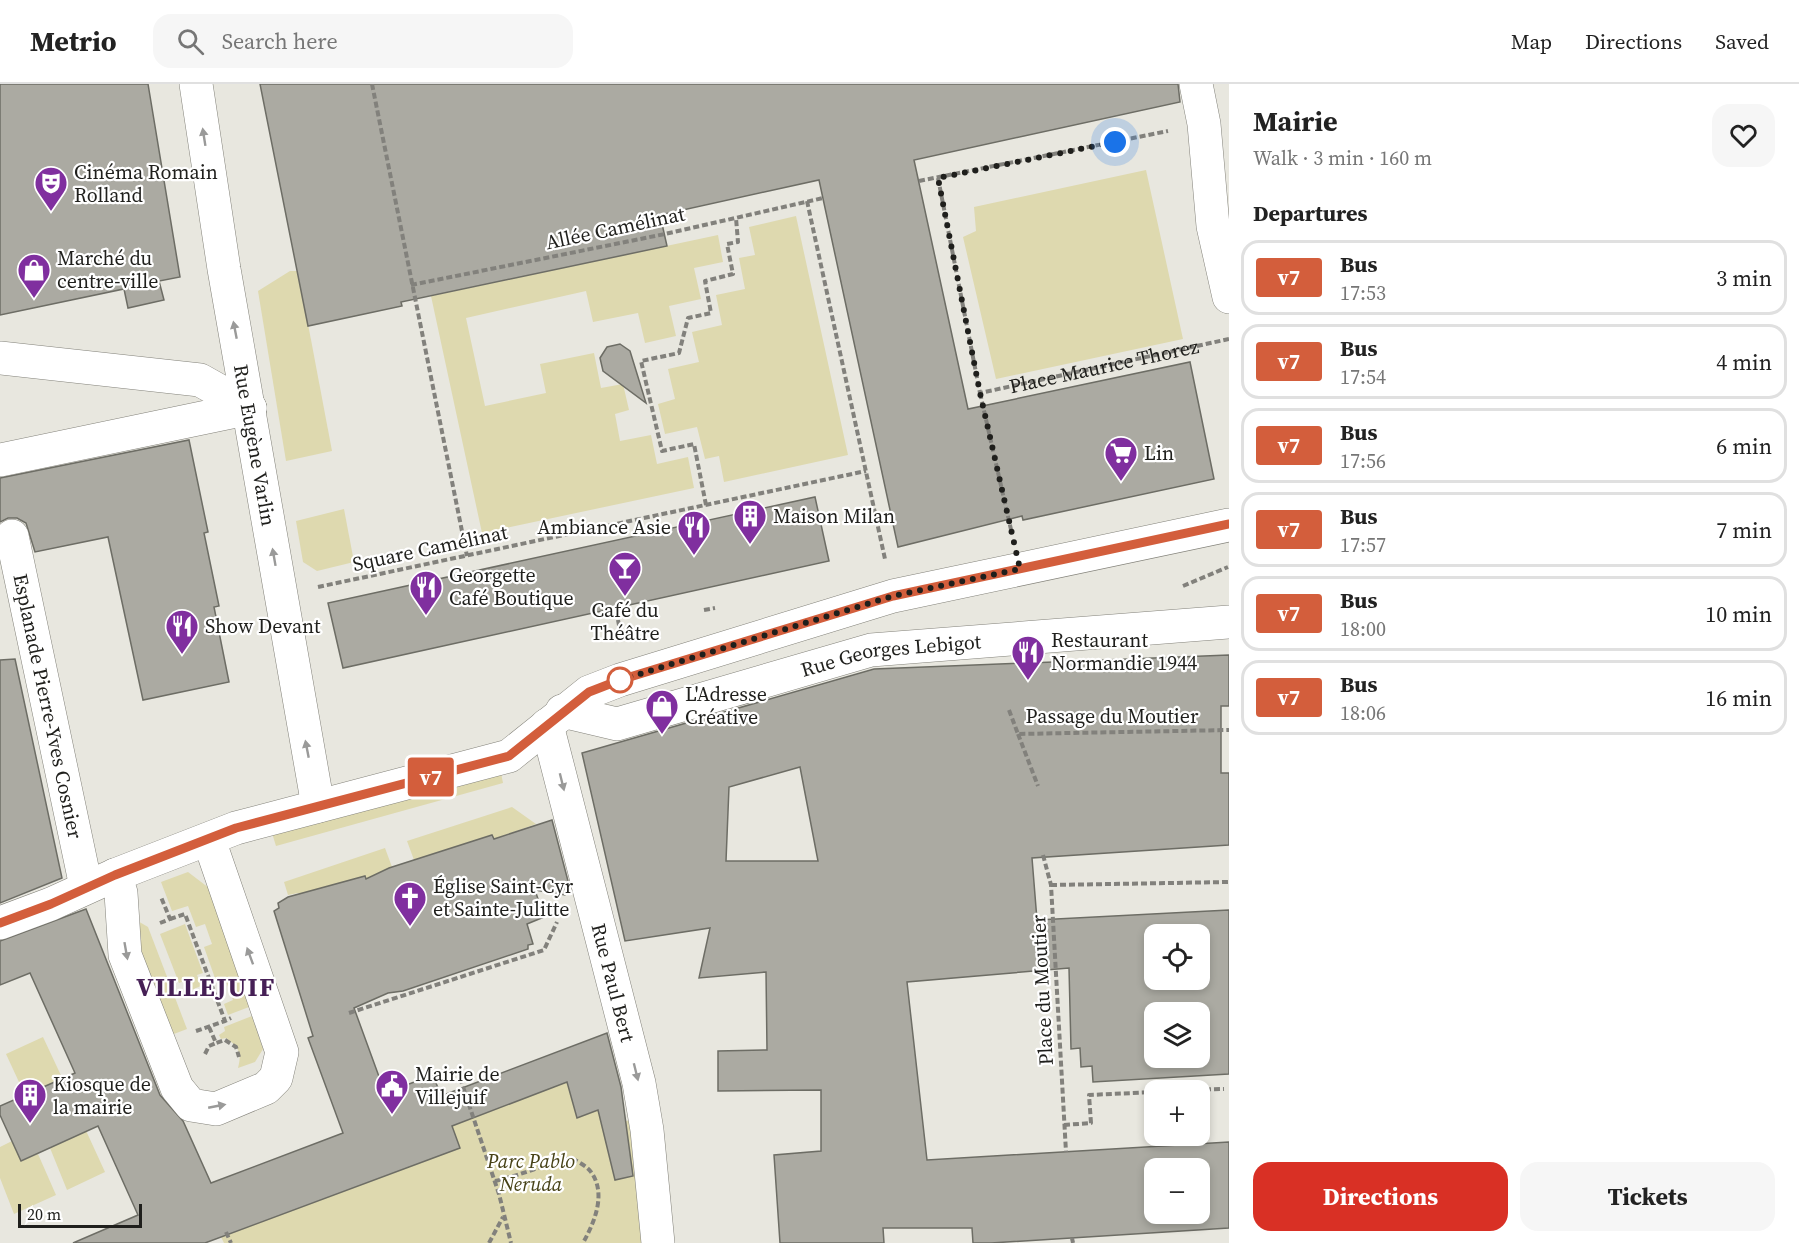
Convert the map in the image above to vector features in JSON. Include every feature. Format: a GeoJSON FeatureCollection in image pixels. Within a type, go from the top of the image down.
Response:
{"type":"FeatureCollection","features":[{"type":"Feature","properties":{"kind":"street","name":"Rue Eugène Varlin"},"geometry":{"type":"LineString","coordinates":[[196,84],[224,268],[318,806]]}},
{"type":"Feature","properties":{"kind":"street"},"geometry":{"type":"LineString","coordinates":[[1196,84],[1204,124],[1213,226],[1229,297]]}},
{"type":"Feature","properties":{"kind":"street"},"geometry":{"type":"LineString","coordinates":[[0,358],[201,380],[250,408]]}},
{"type":"Feature","properties":{"kind":"street"},"geometry":{"type":"LineString","coordinates":[[0,460],[250,408]]}},
{"type":"Feature","properties":{"kind":"street"},"geometry":{"type":"LineString","coordinates":[[0,923],[51,904],[100,876],[209,840],[236,828],[509,756],[528,744],[554,718],[589,692],[620,680],[893,596],[1229,525]]}},
{"type":"Feature","properties":{"kind":"street","name":"Esplanade Pierre-Yves Cosnier"},"geometry":{"type":"LineString","coordinates":[[12,536],[100,876],[121,893],[125,955],[177,1088],[191,1105],[216,1109],[266,1088],[276,1078],[282,1052],[209,840]]}},
{"type":"Feature","properties":{"kind":"street","name":"Rue Georges Lebigot"},"geometry":{"type":"LineString","coordinates":[[554,718],[617,724],[871,650],[1229,622]]}},
{"type":"Feature","properties":{"kind":"street","name":"Rue Paul Bert"},"geometry":{"type":"LineString","coordinates":[[554,718],[639,1083],[647,1130],[658,1243]]}},
{"type":"Feature","properties":{"kind":"path"},"geometry":{"type":"LineString","coordinates":[[372,84],[467,556]]}},
{"type":"Feature","properties":{"kind":"path"},"geometry":{"type":"LineString","coordinates":[[919,181],[1204,124]]}},
{"type":"Feature","properties":{"kind":"path"},"geometry":{"type":"LineString","coordinates":[[938,178],[980,393],[1020,569]]}},
{"type":"Feature","properties":{"kind":"path","name":"Allée Camélinat"},"geometry":{"type":"LineString","coordinates":[[411,285],[823,198]]}},
{"type":"Feature","properties":{"kind":"path"},"geometry":{"type":"LineString","coordinates":[[807,201],[893,596]]}},
{"type":"Feature","properties":{"kind":"path"},"geometry":{"type":"LineString","coordinates":[[706,505],[694,444],[662,451],[641,361],[679,353],[688,318],[711,313],[705,281],[733,274],[727,244],[738,242],[736,218]]}},
{"type":"Feature","properties":{"kind":"path","name":"Place Maurice Thorez"},"geometry":{"type":"LineString","coordinates":[[980,393],[1229,339]]}},
{"type":"Feature","properties":{"kind":"path","name":"Square Camélinat"},"geometry":{"type":"LineString","coordinates":[[281,594],[866,471]]}},
{"type":"Feature","properties":{"kind":"path"},"geometry":{"type":"LineString","coordinates":[[618,620],[623,645]]}},
{"type":"Feature","properties":{"kind":"path","name":"Passage du Moutier"},"geometry":{"type":"LineString","coordinates":[[1009,711],[1018,734],[1229,730]]}},
{"type":"Feature","properties":{"kind":"path"},"geometry":{"type":"LineString","coordinates":[[1018,734],[1038,786]]}},
{"type":"Feature","properties":{"kind":"path","name":"Place du Moutier"},"geometry":{"type":"LineString","coordinates":[[1043,855],[1051,885],[1066,1152]]}},
{"type":"Feature","properties":{"kind":"path"},"geometry":{"type":"LineString","coordinates":[[1051,885],[1229,882]]}},
{"type":"Feature","properties":{"kind":"path"},"geometry":{"type":"LineString","coordinates":[[349,1013],[544,950],[562,912]]}},
{"type":"Feature","properties":{"kind":"path"},"geometry":{"type":"LineString","coordinates":[[170,919],[185,914],[225,1021]]}},
{"type":"Feature","properties":{"kind":"path"},"geometry":{"type":"LineString","coordinates":[[193,1032],[234,1017]]}},
{"type":"Feature","properties":{"kind":"path"},"geometry":{"type":"LineString","coordinates":[[209,1027],[216,1043],[225,1040],[236,1047],[239,1056],[236,1064]]}},
{"type":"Feature","properties":{"kind":"path"},"geometry":{"type":"LineString","coordinates":[[460,1078],[495,1181],[511,1243]]}},
{"type":"Feature","properties":{"kind":"path"},"geometry":{"type":"LineString","coordinates":[[1210,1089],[1224,1089]]}},
{"type":"Feature","properties":{"kind":"path"},"geometry":{"type":"LineString","coordinates":[[1064,1125],[1091,1123],[1089,1095],[1144,1092]]}},
{"type":"Feature","properties":{"kind":"path"},"geometry":{"type":"LineString","coordinates":[[495,1181],[524,1174],[546,1163],[572,1158],[591,1172],[600,1195],[594,1224],[583,1243]]}},
{"type":"Feature","properties":{"kind":"path"},"geometry":{"type":"LineString","coordinates":[[489,1243],[503,1216]]}},
{"type":"Feature","properties":{"kind":"path"},"geometry":{"type":"LineString","coordinates":[[226,1232],[231,1243]]}},
{"type":"Feature","properties":{"kind":"green space"},"geometry":{"type":"Polygon","coordinates":[[[1146,170],[1183,339],[996,379],[963,237],[976,231],[974,207],[1146,170]]]}},
{"type":"Feature","properties":{"kind":"green space"},"geometry":{"type":"Polygon","coordinates":[[[796,216],[848,455],[724,482],[719,456],[705,459],[697,427],[665,434],[658,404],[675,399],[668,369],[699,362],[692,332],[722,325],[716,295],[745,289],[739,258],[755,255],[749,227],[796,216]]]}},
{"type":"Feature","properties":{"kind":"green space"},"geometry":{"type":"Polygon","coordinates":[[[718,235],[723,262],[694,268],[701,299],[669,306],[676,336],[645,343],[638,313],[593,322],[586,291],[466,318],[485,406],[546,393],[540,364],[594,353],[601,388],[623,384],[629,410],[615,414],[620,441],[651,435],[657,464],[688,457],[694,488],[482,533],[431,296],[718,235]]]}},
{"type":"Feature","properties":{"kind":"green space"},"geometry":{"type":"Polygon","coordinates":[[[290,271],[298,271],[332,451],[286,461],[258,291],[290,271]]]}},
{"type":"Feature","properties":{"kind":"green space"},"geometry":{"type":"Polygon","coordinates":[[[344,509],[354,562],[317,571],[303,562],[296,521],[344,509]]]}},
{"type":"Feature","properties":{"kind":"green space"},"geometry":{"type":"Polygon","coordinates":[[[501,773],[503,783],[276,846],[272,833],[501,773]]]}},
{"type":"Feature","properties":{"kind":"green space"},"geometry":{"type":"Polygon","coordinates":[[[512,807],[536,824],[494,839],[492,835],[488,836],[489,841],[470,847],[468,842],[464,844],[466,848],[446,850],[414,860],[407,841],[512,807]]]}},
{"type":"Feature","properties":{"kind":"green space"},"geometry":{"type":"Polygon","coordinates":[[[385,848],[392,867],[368,881],[365,876],[305,901],[298,893],[288,895],[284,882],[385,848]]]}},
{"type":"Feature","properties":{"kind":"green space"},"geometry":{"type":"Polygon","coordinates":[[[188,872],[209,888],[249,1007],[228,1015],[224,1004],[233,1000],[225,979],[216,981],[204,947],[212,944],[205,924],[196,927],[188,906],[172,911],[161,882],[188,872]]]}},
{"type":"Feature","properties":{"kind":"green space"},"geometry":{"type":"Polygon","coordinates":[[[136,920],[148,927],[187,1029],[166,1037],[139,959],[136,920]]]}},
{"type":"Feature","properties":{"kind":"green space"},"geometry":{"type":"Polygon","coordinates":[[[185,924],[203,973],[197,975],[201,986],[191,990],[187,980],[179,983],[160,934],[185,924]]]}},
{"type":"Feature","properties":{"kind":"green space"},"geometry":{"type":"Polygon","coordinates":[[[252,1016],[263,1049],[255,1062],[238,1068],[240,1058],[237,1047],[226,1038],[221,1039],[219,1035],[225,1031],[224,1027],[252,1016]]]}},
{"type":"Feature","properties":{"kind":"green space"},"geometry":{"type":"Polygon","coordinates":[[[43,1037],[72,1099],[25,1095],[6,1054],[43,1037]]]}},
{"type":"Feature","properties":{"kind":"green space","name":"Parc Pablo Neruda"},"geometry":{"type":"Polygon","coordinates":[[[488,1078],[499,1107],[567,1082],[577,1118],[598,1110],[603,1129],[632,1119],[646,1243],[224,1243],[220,1235],[460,1148],[441,1096],[488,1078]]]}},
{"type":"Feature","properties":{"kind":"green space"},"geometry":{"type":"Polygon","coordinates":[[[77,1111],[105,1172],[67,1190],[50,1148],[64,1141],[77,1111]]]}},
{"type":"Feature","properties":{"kind":"green space"},"geometry":{"type":"Polygon","coordinates":[[[12,1141],[21,1161],[38,1154],[56,1195],[14,1214],[0,1178],[0,1147],[12,1141]]]}},
{"type":"Feature","properties":{"kind":"building"},"geometry":{"type":"Polygon","coordinates":[[[0,84],[148,84],[180,277],[159,281],[164,300],[128,308],[124,289],[0,315],[0,84]]]}},
{"type":"Feature","properties":{"kind":"building"},"geometry":{"type":"Polygon","coordinates":[[[260,84],[1178,84],[1180,102],[914,160],[968,409],[1190,362],[1214,479],[1023,520],[1022,516],[898,547],[819,180],[660,215],[667,246],[401,302],[402,306],[308,326],[260,84]]]}},
{"type":"Feature","properties":{"kind":"building"},"geometry":{"type":"Polygon","coordinates":[[[620,344],[630,351],[646,403],[603,371],[600,358],[607,347],[620,344]]]}},
{"type":"Feature","properties":{"kind":"building"},"geometry":{"type":"Polygon","coordinates":[[[189,440],[208,532],[204,533],[219,606],[214,607],[229,682],[143,700],[108,537],[35,552],[26,523],[17,518],[8,518],[0,522],[0,478],[189,440]]]}},
{"type":"Feature","properties":{"kind":"building"},"geometry":{"type":"Polygon","coordinates":[[[815,497],[829,561],[343,668],[328,603],[815,497]]]}},
{"type":"Feature","properties":{"kind":"building"},"geometry":{"type":"Polygon","coordinates":[[[1229,655],[1229,706],[1221,706],[1221,773],[1229,773],[1229,845],[1032,858],[1037,920],[1229,910],[1229,1074],[1093,1082],[1092,1066],[1081,1067],[1080,1048],[1071,1049],[1069,968],[907,982],[927,1160],[1162,1146],[1210,1146],[1210,1143],[1229,1142],[1229,1228],[973,1243],[972,1228],[883,1228],[884,1243],[780,1243],[774,1155],[821,1151],[821,1090],[718,1091],[718,1051],[767,1050],[766,972],[699,978],[710,928],[625,941],[582,753],[874,669],[1229,655]],[[800,767],[729,787],[726,861],[818,861],[800,767]]]}},
{"type":"Feature","properties":{"kind":"building"},"geometry":{"type":"Polygon","coordinates":[[[15,659],[62,878],[0,903],[0,660],[15,659]]]}},
{"type":"Feature","properties":{"kind":"building"},"geometry":{"type":"Polygon","coordinates":[[[552,820],[568,881],[565,895],[535,890],[544,917],[527,924],[533,944],[528,945],[528,949],[403,991],[388,993],[354,1008],[385,1093],[433,1075],[441,1096],[607,1033],[621,1087],[633,1176],[615,1180],[598,1110],[577,1118],[567,1082],[452,1126],[460,1148],[205,1243],[73,1243],[138,1215],[98,1126],[21,1161],[0,1115],[0,1106],[75,1073],[30,973],[0,985],[0,941],[86,909],[160,1095],[183,1121],[211,1183],[343,1133],[308,1038],[313,1036],[274,911],[279,908],[278,903],[288,897],[365,876],[366,879],[389,868],[492,835],[494,839],[552,820]]]}},
{"type":"Feature","properties":{"kind":"bus line","name":"v7"},"geometry":{"type":"LineString","coordinates":[[0,923],[236,828],[509,756],[528,744],[562,711],[589,692],[620,680],[893,596],[1229,524]]}},
{"type":"Feature","properties":{"kind":"place","name":"Cinéma Romain Rolland"},"geometry":{"type":"Point","coordinates":[51,212]}},
{"type":"Feature","properties":{"kind":"place","name":"Marché du centre-ville"},"geometry":{"type":"Point","coordinates":[34,299]}},
{"type":"Feature","properties":{"kind":"place","name":"Lin"},"geometry":{"type":"Point","coordinates":[1121,482]}},
{"type":"Feature","properties":{"kind":"place","name":"Maison Milan"},"geometry":{"type":"Point","coordinates":[750,545]}},
{"type":"Feature","properties":{"kind":"place","name":"Ambiance Asie"},"geometry":{"type":"Point","coordinates":[694,556]}},
{"type":"Feature","properties":{"kind":"place","name":"Café du Théâtre"},"geometry":{"type":"Point","coordinates":[625,597]}},
{"type":"Feature","properties":{"kind":"place","name":"Georgette Café Boutique"},"geometry":{"type":"Point","coordinates":[426,616]}},
{"type":"Feature","properties":{"kind":"place","name":"Show Devant"},"geometry":{"type":"Point","coordinates":[182,655]}},
{"type":"Feature","properties":{"kind":"place","name":"Restaurant Normandie 1944"},"geometry":{"type":"Point","coordinates":[1028,681]}},
{"type":"Feature","properties":{"kind":"place","name":"L'Adresse Créative"},"geometry":{"type":"Point","coordinates":[662,735]}},
{"type":"Feature","properties":{"kind":"place","name":"Église Saint-Cyr et Sainte-Julitte"},"geometry":{"type":"Point","coordinates":[410,927]}},
{"type":"Feature","properties":{"kind":"place","name":"Mairie de Villejuif"},"geometry":{"type":"Point","coordinates":[392,1115]}},
{"type":"Feature","properties":{"kind":"place","name":"Kiosque de la mairie"},"geometry":{"type":"Point","coordinates":[30,1124]}},
{"type":"Feature","properties":{"kind":"district","name":"VILLEJUIF"},"geometry":{"type":"Point","coordinates":[206,987]}},
{"type":"Feature","properties":{"kind":"route"},"geometry":{"type":"LineString","coordinates":[[620,680],[893,596],[1020,569],[980,393],[938,178],[1115,142]]}}]}
